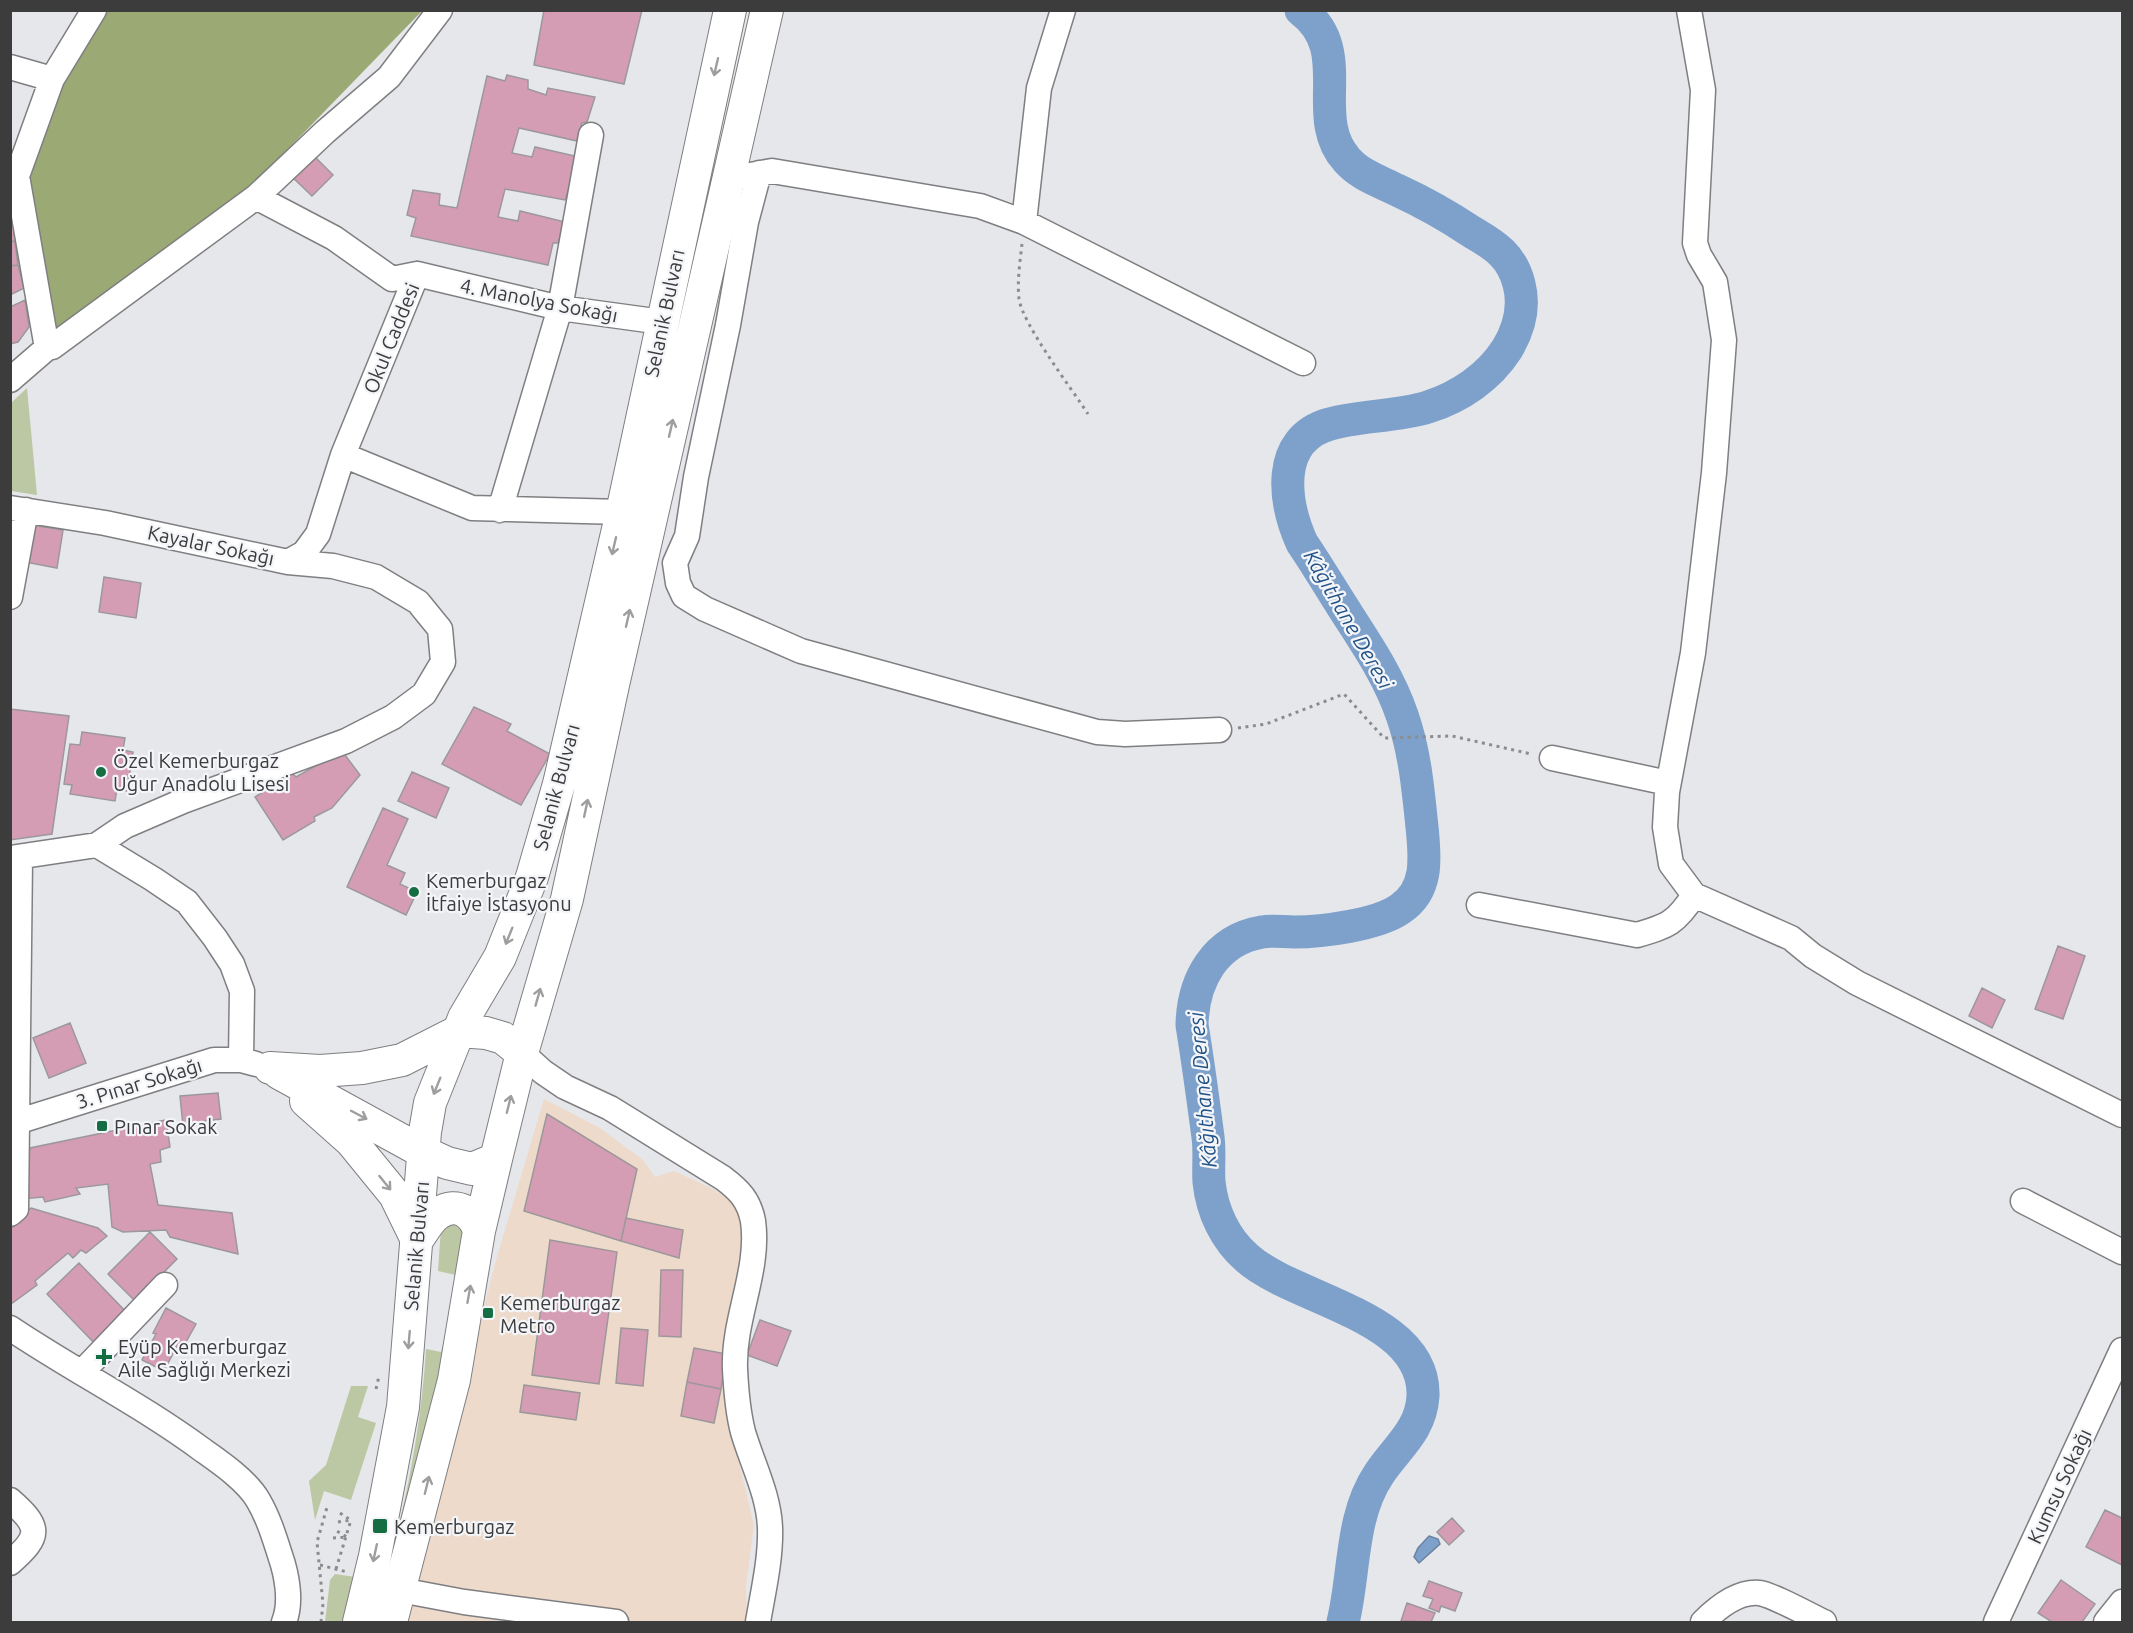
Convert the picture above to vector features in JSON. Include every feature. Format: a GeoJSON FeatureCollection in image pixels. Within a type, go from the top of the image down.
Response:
{"type":"FeatureCollection","features":[{"type":"Feature","properties":{"kind":"main road","name":"Selanik Bulvarı"},"geometry":{"type":"LineString","coordinates":[[359,1623],[375,1556],[403,1407],[423,1152],[430,1104],[464,1018],[500,957],[532,877],[559,784],[621,512],[730,10]]}},
{"type":"Feature","properties":{"kind":"main road","name":"Selanik Bulvarı"},"geometry":{"type":"LineString","coordinates":[[391,1623],[454,1380],[480,1231],[522,1053],[567,899],[613,685],[767,10]]}},
{"type":"Feature","properties":{"kind":"main road"},"geometry":{"type":"LineString","coordinates":[[704,125],[739,131]]}},
{"type":"Feature","properties":{"kind":"main road"},"geometry":{"type":"LineString","coordinates":[[255,1064],[320,1071],[363,1068],[402,1060],[459,1031],[486,1033],[503,1038],[522,1053]]}},
{"type":"Feature","properties":{"kind":"main road"},"geometry":{"type":"LineString","coordinates":[[255,1064],[447,1163],[472,1168],[496,1160]]}},
{"type":"Feature","properties":{"kind":"main road"},"geometry":{"type":"LineString","coordinates":[[255,1064],[351,1141],[395,1195],[417,1240],[437,1214],[450,1208],[466,1211],[476,1220],[480,1231]]}},
{"type":"Feature","properties":{"kind":"street"},"geometry":{"type":"LineString","coordinates":[[47,348],[14,177],[52,79],[94,10]]}},
{"type":"Feature","properties":{"kind":"street"},"geometry":{"type":"LineString","coordinates":[[10,380],[47,348],[52,347],[256,197],[325,132],[389,77],[440,10]]}},
{"type":"Feature","properties":{"kind":"street"},"geometry":{"type":"LineString","coordinates":[[1024,222],[1039,88],[1063,10]]}},
{"type":"Feature","properties":{"kind":"street"},"geometry":{"type":"LineString","coordinates":[[1689,10],[1703,90],[1695,243],[1698,255],[1714,282],[1724,340],[1714,473],[1693,653],[1668,783],[1665,827],[1671,864],[1694,895],[1791,938],[1813,956],[1857,982],[2122,1115]]}},
{"type":"Feature","properties":{"kind":"street"},"geometry":{"type":"LineString","coordinates":[[10,67],[52,79]]}},
{"type":"Feature","properties":{"kind":"street"},"geometry":{"type":"LineString","coordinates":[[500,510],[560,308],[591,135]]}},
{"type":"Feature","properties":{"kind":"street"},"geometry":{"type":"LineString","coordinates":[[729,178],[772,171],[980,206],[1024,222],[1303,363]]}},
{"type":"Feature","properties":{"kind":"street"},"geometry":{"type":"LineString","coordinates":[[759,173],[747,222],[696,477],[687,536],[675,563],[678,583],[684,596],[705,609],[801,651],[1097,732],[1125,734],[1219,730]]}},
{"type":"Feature","properties":{"kind":"street","name":"Okul Caddesi"},"geometry":{"type":"LineString","coordinates":[[256,197],[333,238],[392,279],[417,274]]}},
{"type":"Feature","properties":{"kind":"street","name":"Okul Caddesi"},"geometry":{"type":"LineString","coordinates":[[343,455],[417,274]]}},
{"type":"Feature","properties":{"kind":"street","name":"4. Manolya Sokağı"},"geometry":{"type":"LineString","coordinates":[[417,274],[560,308],[662,322]]}},
{"type":"Feature","properties":{"kind":"street"},"geometry":{"type":"LineString","coordinates":[[343,455],[472,508],[621,512]]}},
{"type":"Feature","properties":{"kind":"street","name":"Kayalar Sokağı"},"geometry":{"type":"LineString","coordinates":[[18,509],[105,523],[288,561],[304,552],[318,534],[343,455]]}},
{"type":"Feature","properties":{"kind":"street"},"geometry":{"type":"LineString","coordinates":[[10,597],[18,509]]}},
{"type":"Feature","properties":{"kind":"street"},"geometry":{"type":"LineString","coordinates":[[10,1214],[16,1209],[15,858],[97,845],[125,826],[183,801],[346,741],[393,717],[424,694],[443,662],[440,629],[418,602],[376,578],[333,566],[288,561]]}},
{"type":"Feature","properties":{"kind":"street"},"geometry":{"type":"LineString","coordinates":[[1552,758],[1668,783]]}},
{"type":"Feature","properties":{"kind":"street"},"geometry":{"type":"LineString","coordinates":[[97,845],[187,902],[215,938],[232,964],[243,991],[255,1064]]}},
{"type":"Feature","properties":{"kind":"street"},"geometry":{"type":"LineString","coordinates":[[1479,905],[1637,935],[1660,928],[1681,915],[1694,895]]}},
{"type":"Feature","properties":{"kind":"street"},"geometry":{"type":"LineString","coordinates":[[522,1053],[543,1072],[565,1086],[610,1108],[723,1178],[739,1189],[748,1203],[755,1250],[735,1367],[742,1429],[762,1488],[770,1527],[758,1623]]}},
{"type":"Feature","properties":{"kind":"street","name":"3. Pınar Sokağı"},"geometry":{"type":"LineString","coordinates":[[14,1123],[214,1060],[255,1064]]}},
{"type":"Feature","properties":{"kind":"street"},"geometry":{"type":"LineString","coordinates":[[2023,1201],[2122,1252]]}},
{"type":"Feature","properties":{"kind":"street"},"geometry":{"type":"LineString","coordinates":[[82,1372],[165,1285]]}},
{"type":"Feature","properties":{"kind":"street"},"geometry":{"type":"LineString","coordinates":[[10,1328],[184,1436],[227,1468],[257,1498],[272,1528],[283,1563],[288,1591],[284,1623]]}},
{"type":"Feature","properties":{"kind":"street","name":"Kumsu Sokağı"},"geometry":{"type":"LineString","coordinates":[[1996,1623],[2122,1350]]}},
{"type":"Feature","properties":{"kind":"street"},"geometry":{"type":"LineString","coordinates":[[10,1500],[32,1524],[34,1537],[28,1548],[10,1563]]}},
{"type":"Feature","properties":{"kind":"street"},"geometry":{"type":"LineString","coordinates":[[400,1590],[464,1602],[616,1623]]}},
{"type":"Feature","properties":{"kind":"street"},"geometry":{"type":"LineString","coordinates":[[1702,1623],[1713,1611],[1741,1595],[1761,1593],[1824,1623]]}},
{"type":"Feature","properties":{"kind":"street"},"geometry":{"type":"LineString","coordinates":[[2106,1623],[2122,1602]]}},
{"type":"Feature","properties":{"kind":"path"},"geometry":{"type":"LineString","coordinates":[[1024,222],[1018,275],[1019,301],[1032,330],[1088,414]]}},
{"type":"Feature","properties":{"kind":"path"},"geometry":{"type":"LineString","coordinates":[[1219,730],[1266,724],[1344,694],[1384,738],[1452,736],[1552,758]]}},
{"type":"Feature","properties":{"kind":"path"},"geometry":{"type":"LineString","coordinates":[[321,1623],[323,1604],[317,1542],[328,1504]]}},
{"type":"Feature","properties":{"kind":"path"},"geometry":{"type":"LineString","coordinates":[[340,1513],[351,1520]]}},
{"type":"Feature","properties":{"kind":"path"},"geometry":{"type":"LineString","coordinates":[[336,1569],[351,1520]]}},
{"type":"Feature","properties":{"kind":"path"},"geometry":{"type":"LineString","coordinates":[[338,1522],[351,1520]]}},
{"type":"Feature","properties":{"kind":"path"},"geometry":{"type":"LineString","coordinates":[[335,1530],[347,1537]]}},
{"type":"Feature","properties":{"kind":"path"},"geometry":{"type":"LineString","coordinates":[[333,1538],[347,1537]]}},
{"type":"Feature","properties":{"kind":"path"},"geometry":{"type":"LineString","coordinates":[[320,1565],[347,1571]]}},
{"type":"Feature","properties":{"kind":"shaded area"},"geometry":{"type":"Polygon","coordinates":[[[544,1099],[600,1128],[643,1160],[655,1177],[674,1171],[709,1187],[735,1203],[745,1227],[732,1434],[754,1525],[746,1586],[747,1622],[404,1622],[496,1260],[544,1099]]]}},
{"type":"Feature","properties":{"kind":"green space"},"geometry":{"type":"Polygon","coordinates":[[[94,11],[422,11],[253,185],[45,338],[17,176],[94,11]]]}},
{"type":"Feature","properties":{"kind":"green space"},"geometry":{"type":"Polygon","coordinates":[[[27,388],[37,495],[11,491],[11,403],[27,388]]]}},
{"type":"Feature","properties":{"kind":"green space"},"geometry":{"type":"Polygon","coordinates":[[[446,1218],[465,1222],[460,1276],[438,1271],[441,1228],[446,1218]]]}},
{"type":"Feature","properties":{"kind":"green space"},"geometry":{"type":"Polygon","coordinates":[[[456,1297],[401,1556],[392,1554],[414,1452],[426,1349],[441,1352],[456,1297]]]}},
{"type":"Feature","properties":{"kind":"green space"},"geometry":{"type":"Polygon","coordinates":[[[351,1386],[368,1386],[358,1417],[376,1423],[351,1500],[324,1491],[315,1520],[309,1481],[326,1465],[351,1386]]]}},
{"type":"Feature","properties":{"kind":"green space"},"geometry":{"type":"Polygon","coordinates":[[[335,1574],[355,1577],[344,1622],[325,1622],[330,1580],[335,1574]]]}},
{"type":"Feature","properties":{"kind":"water"},"geometry":{"type":"Polygon","coordinates":[[[1429,1536],[1438,1539],[1440,1544],[1419,1563],[1414,1557],[1418,1548],[1429,1536]]]}},
{"type":"Feature","properties":{"kind":"building"},"geometry":{"type":"Polygon","coordinates":[[[544,10],[642,10],[624,84],[534,65],[544,10]]]}},
{"type":"Feature","properties":{"kind":"building"},"geometry":{"type":"Polygon","coordinates":[[[507,75],[528,80],[528,89],[546,95],[548,88],[595,97],[587,122],[582,123],[577,141],[519,128],[512,153],[532,157],[535,147],[579,157],[565,200],[505,189],[498,217],[518,221],[520,211],[565,222],[558,243],[553,243],[548,265],[411,236],[416,218],[407,215],[413,190],[440,194],[439,205],[457,208],[487,76],[505,81],[507,75]]]}},
{"type":"Feature","properties":{"kind":"building"},"geometry":{"type":"Polygon","coordinates":[[[310,152],[333,175],[312,196],[289,174],[310,152]]]}},
{"type":"Feature","properties":{"kind":"building"},"geometry":{"type":"Polygon","coordinates":[[[10,192],[15,241],[10,242],[10,192]]]}},
{"type":"Feature","properties":{"kind":"building"},"geometry":{"type":"Polygon","coordinates":[[[15,241],[18,265],[10,266],[10,242],[15,241]]]}},
{"type":"Feature","properties":{"kind":"building"},"geometry":{"type":"Polygon","coordinates":[[[18,265],[24,288],[10,295],[10,266],[18,265]]]}},
{"type":"Feature","properties":{"kind":"building"},"geometry":{"type":"Polygon","coordinates":[[[25,300],[29,327],[18,342],[10,344],[10,307],[25,300]]]}},
{"type":"Feature","properties":{"kind":"building"},"geometry":{"type":"Polygon","coordinates":[[[32,525],[63,530],[57,568],[25,562],[32,525]]]}},
{"type":"Feature","properties":{"kind":"building"},"geometry":{"type":"Polygon","coordinates":[[[104,577],[141,583],[136,618],[99,612],[104,577]]]}},
{"type":"Feature","properties":{"kind":"building"},"geometry":{"type":"Polygon","coordinates":[[[474,707],[511,724],[507,731],[550,754],[521,805],[442,764],[474,707]]]}},
{"type":"Feature","properties":{"kind":"building"},"geometry":{"type":"Polygon","coordinates":[[[10,709],[69,716],[52,834],[10,840],[10,709]]]}},
{"type":"Feature","properties":{"kind":"building"},"geometry":{"type":"Polygon","coordinates":[[[82,732],[125,738],[123,750],[133,752],[127,791],[117,789],[115,801],[70,794],[72,785],[64,784],[70,744],[80,745],[82,732]]]}},
{"type":"Feature","properties":{"kind":"building"},"geometry":{"type":"Polygon","coordinates":[[[342,751],[360,775],[332,808],[314,817],[315,821],[283,840],[255,797],[292,773],[296,777],[342,751]]]}},
{"type":"Feature","properties":{"kind":"building"},"geometry":{"type":"Polygon","coordinates":[[[412,772],[449,788],[436,818],[398,801],[412,772]]]}},
{"type":"Feature","properties":{"kind":"building"},"geometry":{"type":"Polygon","coordinates":[[[383,808],[408,819],[387,865],[405,873],[400,884],[417,892],[406,915],[347,887],[383,808]]]}},
{"type":"Feature","properties":{"kind":"building"},"geometry":{"type":"Polygon","coordinates":[[[2058,946],[2085,956],[2063,1019],[2035,1009],[2058,946]]]}},
{"type":"Feature","properties":{"kind":"building"},"geometry":{"type":"Polygon","coordinates":[[[1982,988],[2005,1000],[1992,1028],[1969,1016],[1982,988]]]}},
{"type":"Feature","properties":{"kind":"building"},"geometry":{"type":"Polygon","coordinates":[[[70,1023],[86,1063],[49,1078],[33,1038],[70,1023]]]}},
{"type":"Feature","properties":{"kind":"building"},"geometry":{"type":"Polygon","coordinates":[[[218,1093],[221,1119],[205,1121],[205,1125],[183,1126],[180,1096],[218,1093]]]}},
{"type":"Feature","properties":{"kind":"building"},"geometry":{"type":"Polygon","coordinates":[[[547,1114],[637,1169],[621,1241],[524,1211],[547,1114]]]}},
{"type":"Feature","properties":{"kind":"building"},"geometry":{"type":"Polygon","coordinates":[[[166,1120],[170,1147],[160,1150],[161,1162],[150,1164],[158,1205],[232,1213],[238,1254],[170,1237],[166,1230],[123,1232],[112,1227],[108,1184],[76,1188],[80,1194],[45,1202],[43,1197],[22,1199],[30,1148],[166,1120]]]}},
{"type":"Feature","properties":{"kind":"building"},"geometry":{"type":"Polygon","coordinates":[[[31,1208],[98,1228],[107,1236],[86,1253],[81,1250],[73,1258],[68,1253],[35,1281],[37,1285],[11,1304],[10,1225],[31,1208]]]}},
{"type":"Feature","properties":{"kind":"building"},"geometry":{"type":"Polygon","coordinates":[[[626,1218],[683,1230],[679,1258],[621,1241],[626,1218]]]}},
{"type":"Feature","properties":{"kind":"building"},"geometry":{"type":"Polygon","coordinates":[[[150,1232],[177,1259],[135,1301],[108,1274],[150,1232]]]}},
{"type":"Feature","properties":{"kind":"building"},"geometry":{"type":"Polygon","coordinates":[[[550,1240],[617,1252],[599,1384],[532,1375],[550,1240]]]}},
{"type":"Feature","properties":{"kind":"building"},"geometry":{"type":"Polygon","coordinates":[[[79,1263],[131,1317],[99,1348],[47,1294],[79,1263]]]}},
{"type":"Feature","properties":{"kind":"building"},"geometry":{"type":"Polygon","coordinates":[[[661,1270],[683,1270],[681,1337],[659,1336],[661,1270]]]}},
{"type":"Feature","properties":{"kind":"building"},"geometry":{"type":"Polygon","coordinates":[[[166,1308],[196,1324],[182,1349],[177,1346],[164,1371],[142,1360],[156,1334],[153,1333],[166,1308]]]}},
{"type":"Feature","properties":{"kind":"building"},"geometry":{"type":"Polygon","coordinates":[[[760,1320],[791,1331],[777,1366],[747,1355],[760,1320]]]}},
{"type":"Feature","properties":{"kind":"building"},"geometry":{"type":"Polygon","coordinates":[[[621,1328],[648,1330],[643,1386],[616,1383],[621,1328]]]}},
{"type":"Feature","properties":{"kind":"building"},"geometry":{"type":"Polygon","coordinates":[[[694,1348],[727,1354],[721,1389],[687,1382],[694,1348]]]}},
{"type":"Feature","properties":{"kind":"building"},"geometry":{"type":"Polygon","coordinates":[[[687,1382],[721,1389],[714,1423],[681,1416],[687,1382]]]}},
{"type":"Feature","properties":{"kind":"building"},"geometry":{"type":"Polygon","coordinates":[[[524,1385],[580,1393],[576,1420],[520,1412],[524,1385]]]}},
{"type":"Feature","properties":{"kind":"building"},"geometry":{"type":"Polygon","coordinates":[[[2105,1510],[2122,1518],[2122,1565],[2086,1547],[2105,1510]]]}},
{"type":"Feature","properties":{"kind":"building"},"geometry":{"type":"Polygon","coordinates":[[[1452,1518],[1464,1531],[1449,1545],[1437,1532],[1452,1518]]]}},
{"type":"Feature","properties":{"kind":"building"},"geometry":{"type":"Polygon","coordinates":[[[2061,1580],[2095,1604],[2082,1622],[2052,1622],[2038,1613],[2061,1580]]]}},
{"type":"Feature","properties":{"kind":"building"},"geometry":{"type":"Polygon","coordinates":[[[1429,1581],[1462,1593],[1455,1611],[1441,1606],[1439,1612],[1429,1608],[1433,1599],[1423,1596],[1429,1581]]]}},
{"type":"Feature","properties":{"kind":"building"},"geometry":{"type":"Polygon","coordinates":[[[1407,1603],[1435,1613],[1431,1622],[1401,1621],[1407,1603]]]}},
{"type":"Feature","properties":{"kind":"waterway","name":"Kâğıthane Deresi"},"geometry":{"type":"LineString","coordinates":[[1301,10],[1317,26],[1326,45],[1331,124],[1336,143],[1347,160],[1364,174],[1416,199],[1495,247],[1510,263],[1521,293],[1521,309],[1515,334],[1500,359],[1473,385],[1451,398],[1428,407],[1404,413],[1342,421],[1312,432],[1299,443],[1288,474],[1291,510],[1302,543],[1380,666],[1397,702],[1406,729],[1415,771],[1424,850],[1423,872],[1416,892],[1400,909],[1390,915],[1364,923],[1319,931],[1274,931],[1246,936],[1219,953],[1210,965],[1202,978],[1193,1008],[1192,1025],[1209,1143],[1209,1182],[1213,1203],[1226,1233],[1247,1258],[1268,1273],[1381,1328],[1403,1347],[1418,1369],[1423,1396],[1418,1419],[1407,1438],[1379,1474],[1363,1509],[1343,1622]]}},
{"type":"Feature","properties":{"kind":"place","name":"Özel Kemerburgaz Uğur Anadolu Lisesi"},"geometry":{"type":"Point","coordinates":[101,772]}},
{"type":"Feature","properties":{"kind":"place","name":"Kemerburgaz İtfaiye İstasyonu"},"geometry":{"type":"Point","coordinates":[414,892]}},
{"type":"Feature","properties":{"kind":"place","name":"Pınar Sokak"},"geometry":{"type":"Point","coordinates":[102,1126]}},
{"type":"Feature","properties":{"kind":"place","name":"Kemerburgaz Metro"},"geometry":{"type":"Point","coordinates":[488,1313]}},
{"type":"Feature","properties":{"kind":"place","name":"Eyüp Kemerburgaz Aile Sağlığı Merkezi"},"geometry":{"type":"Point","coordinates":[104,1357]}},
{"type":"Feature","properties":{"kind":"place","name":"Kemerburgaz"},"geometry":{"type":"Point","coordinates":[380,1526]}}]}
